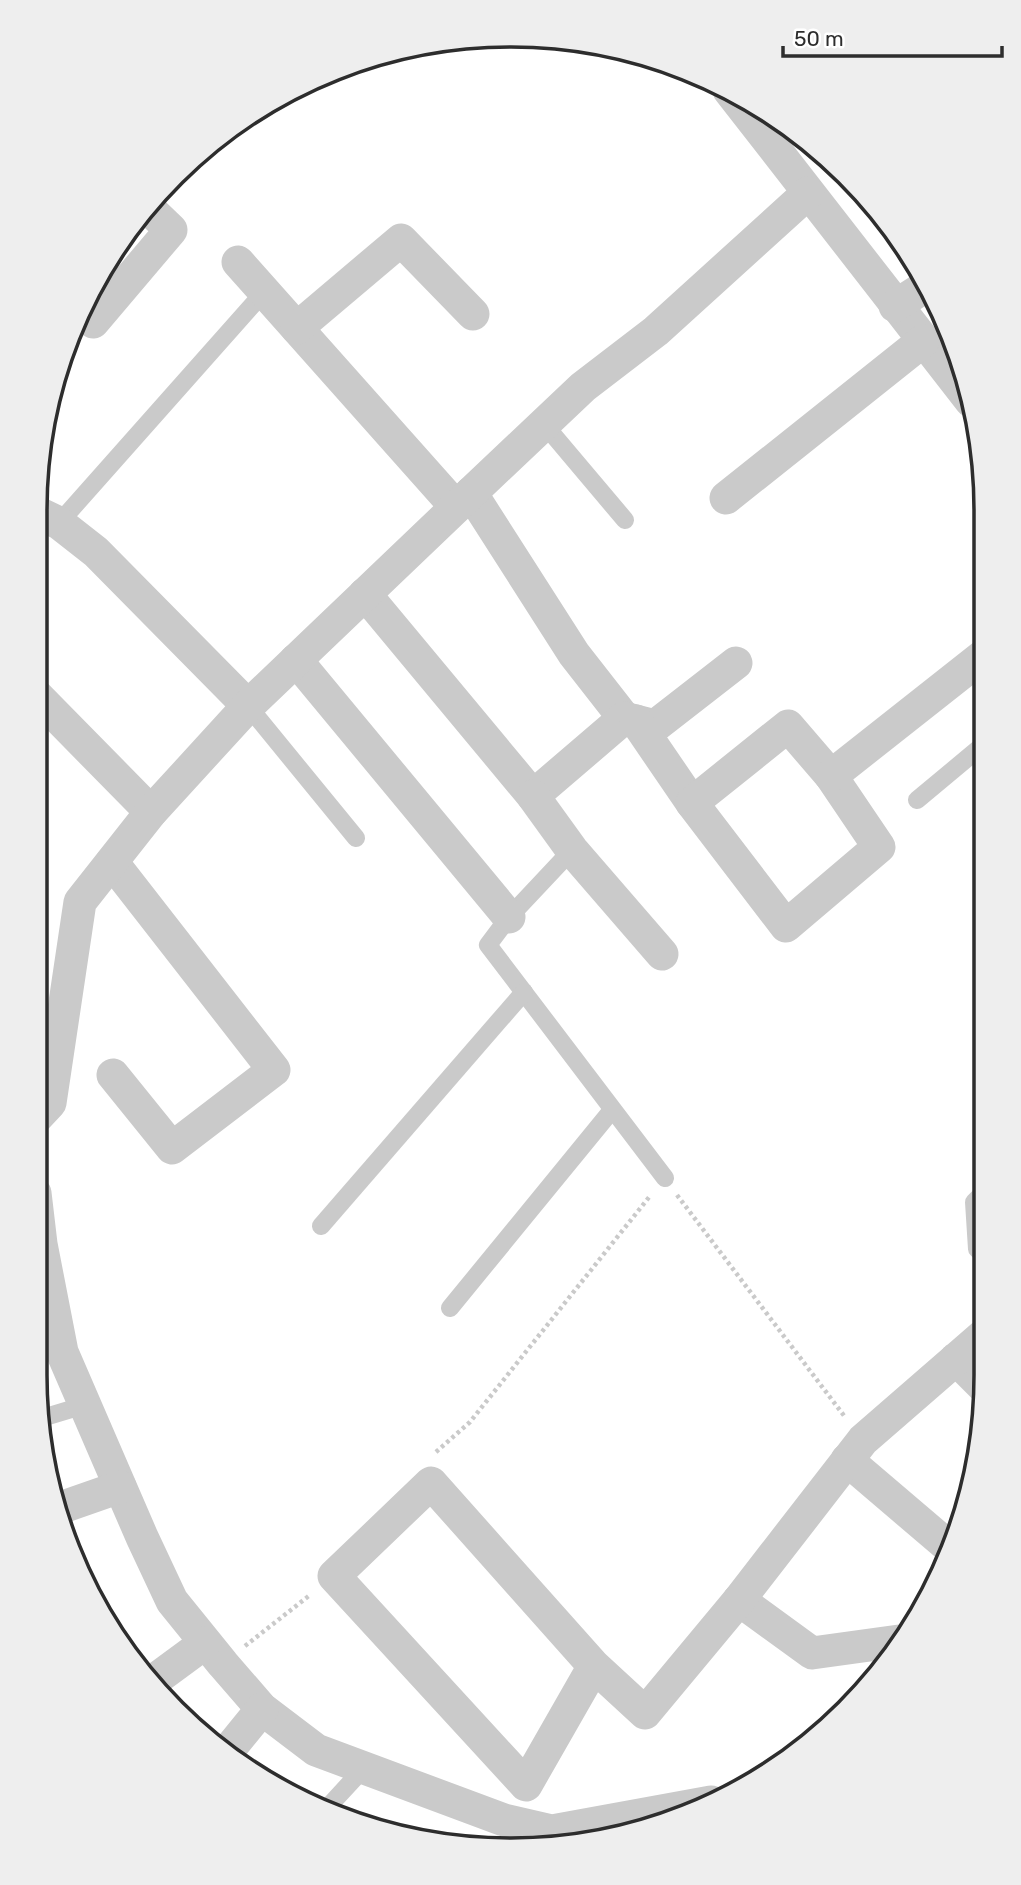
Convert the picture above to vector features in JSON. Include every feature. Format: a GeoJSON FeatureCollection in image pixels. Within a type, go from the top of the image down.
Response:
{"type":"FeatureCollection","features":[{"type":"Feature","properties":{"kind":"street"},"geometry":{"type":"LineString","coordinates":[[745,111],[955,381]]}},
{"type":"Feature","properties":{"kind":"street"},"geometry":{"type":"LineString","coordinates":[[47,1106],[50,1103],[80,902],[151,812],[248,706],[463,500],[583,387],[656,331],[808,193]]}},
{"type":"Feature","properties":{"kind":"street"},"geometry":{"type":"LineString","coordinates":[[93,322],[171,230],[154,214]]}},
{"type":"Feature","properties":{"kind":"street"},"geometry":{"type":"LineString","coordinates":[[297,328],[401,240],[473,314]]}},
{"type":"Feature","properties":{"kind":"street"},"geometry":{"type":"LineString","coordinates":[[238,262],[297,328],[463,500],[574,654],[630,720],[692,803],[786,926],[879,847],[831,776],[788,726],[692,803]]}},
{"type":"Feature","properties":{"kind":"street"},"geometry":{"type":"LineString","coordinates":[[895,306],[918,291]]}},
{"type":"Feature","properties":{"kind":"street"},"geometry":{"type":"LineString","coordinates":[[726,498],[923,341]]}},
{"type":"Feature","properties":{"kind":"street"},"geometry":{"type":"LineString","coordinates":[[47,518],[96,552],[248,706]]}},
{"type":"Feature","properties":{"kind":"street"},"geometry":{"type":"LineString","coordinates":[[365,594],[533,796],[572,850],[662,954]]}},
{"type":"Feature","properties":{"kind":"street"},"geometry":{"type":"LineString","coordinates":[[296,660],[509,917]]}},
{"type":"Feature","properties":{"kind":"street"},"geometry":{"type":"LineString","coordinates":[[630,720],[655,726],[736,663]]}},
{"type":"Feature","properties":{"kind":"street"},"geometry":{"type":"LineString","coordinates":[[831,776],[974,663]]}},
{"type":"Feature","properties":{"kind":"street"},"geometry":{"type":"LineString","coordinates":[[47,706],[151,812]]}},
{"type":"Feature","properties":{"kind":"street"},"geometry":{"type":"LineString","coordinates":[[533,796],[630,720]]}},
{"type":"Feature","properties":{"kind":"street"},"geometry":{"type":"LineString","coordinates":[[111,862],[274,1070],[173,1148],[113,1075]]}},
{"type":"Feature","properties":{"kind":"street"},"geometry":{"type":"LineString","coordinates":[[594,1666],[526,1785],[334,1576],[431,1483],[594,1666],[645,1713],[739,1600],[855,1450],[974,1343]]}},
{"type":"Feature","properties":{"kind":"street"},"geometry":{"type":"LineString","coordinates":[[48,1356],[85,1405],[172,1601],[262,1709],[316,1750],[502,1832],[552,1831],[667,1810]]}},
{"type":"Feature","properties":{"kind":"street"},"geometry":{"type":"LineString","coordinates":[[956,1359],[974,1377]]}},
{"type":"Feature","properties":{"kind":"street"},"geometry":{"type":"LineString","coordinates":[[855,1450],[943,1540]]}},
{"type":"Feature","properties":{"kind":"street"},"geometry":{"type":"LineString","coordinates":[[67,1506],[120,1487]]}},
{"type":"Feature","properties":{"kind":"street"},"geometry":{"type":"LineString","coordinates":[[739,1600],[812,1653],[889,1641]]}},
{"type":"Feature","properties":{"kind":"street"},"geometry":{"type":"LineString","coordinates":[[160,1678],[214,1653]]}},
{"type":"Feature","properties":{"kind":"street"},"geometry":{"type":"LineString","coordinates":[[233,1745],[262,1709]]}},
{"type":"Feature","properties":{"kind":"lane"},"geometry":{"type":"LineString","coordinates":[[47,518],[264,292]]}},
{"type":"Feature","properties":{"kind":"lane"},"geometry":{"type":"LineString","coordinates":[[544,424],[625,520]]}},
{"type":"Feature","properties":{"kind":"lane"},"geometry":{"type":"LineString","coordinates":[[248,706],[356,838]]}},
{"type":"Feature","properties":{"kind":"lane"},"geometry":{"type":"LineString","coordinates":[[917,800],[974,752]]}},
{"type":"Feature","properties":{"kind":"lane"},"geometry":{"type":"LineString","coordinates":[[572,850],[509,917],[488,945],[665,1178]]}},
{"type":"Feature","properties":{"kind":"lane"},"geometry":{"type":"LineString","coordinates":[[321,1226],[524,992]]}},
{"type":"Feature","properties":{"kind":"lane"},"geometry":{"type":"LineString","coordinates":[[450,1308],[612,1110]]}},
{"type":"Feature","properties":{"kind":"lane"},"geometry":{"type":"LineString","coordinates":[[49,1416],[85,1405]]}},
{"type":"Feature","properties":{"kind":"lane"},"geometry":{"type":"LineString","coordinates":[[333,1802],[363,1769]]}},
{"type":"Feature","properties":{"kind":"path"},"geometry":{"type":"LineString","coordinates":[[431,1483],[427,1460],[470,1422],[665,1178],[855,1450]]}},
{"type":"Feature","properties":{"kind":"path"},"geometry":{"type":"LineString","coordinates":[[214,1653],[334,1576]]}}]}
